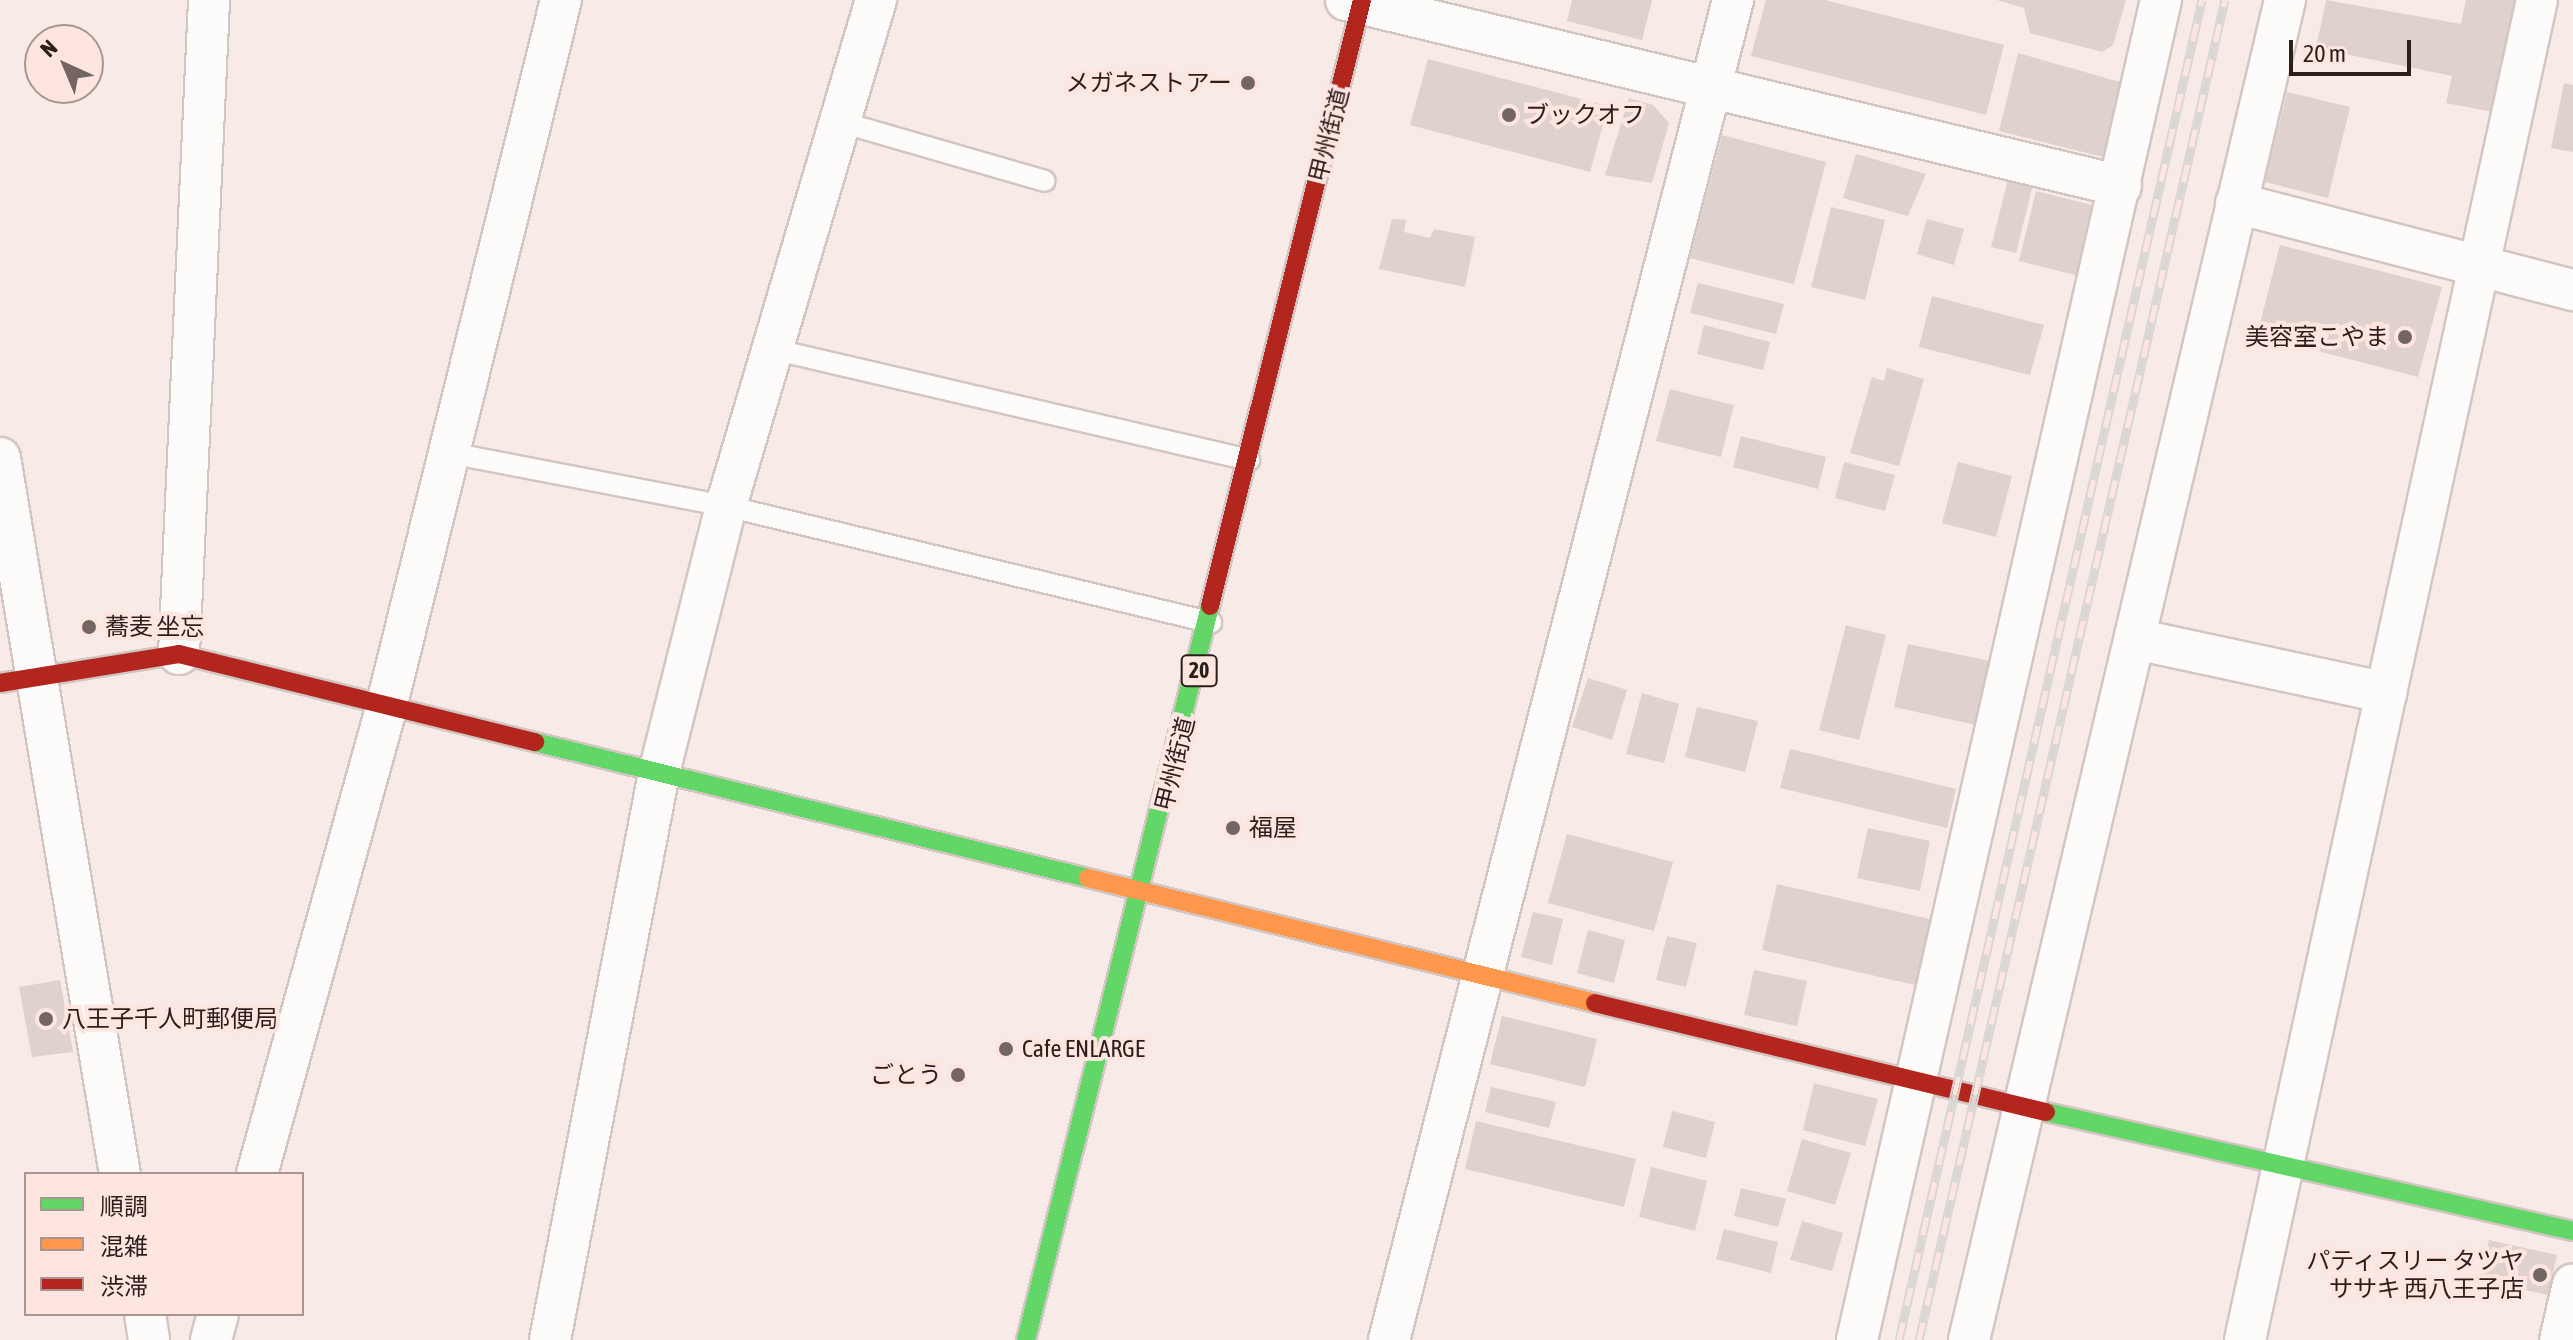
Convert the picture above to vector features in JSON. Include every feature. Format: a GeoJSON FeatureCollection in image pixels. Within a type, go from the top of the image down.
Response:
{"type":"FeatureCollection","features":[{"type":"Feature","properties":{"kind":"main road","name":"甲州街道"},"geometry":{"type":"LineString","coordinates":[[1026,1340],[1211,622],[1356,1]]}},
{"type":"Feature","properties":{"kind":"main road"},"geometry":{"type":"LineString","coordinates":[[17,680],[179,654],[386,708],[1483,973],[1915,1082],[2573,1231]]}},
{"type":"Feature","properties":{"kind":"street"},"geometry":{"type":"LineString","coordinates":[[179,654],[209,0]]}},
{"type":"Feature","properties":{"kind":"street"},"geometry":{"type":"LineString","coordinates":[[258,1172],[386,708],[561,0]]}},
{"type":"Feature","properties":{"kind":"street"},"geometry":{"type":"LineString","coordinates":[[550,1340],[659,773],[726,506],[837,121],[876,0]]}},
{"type":"Feature","properties":{"kind":"street"},"geometry":{"type":"LineString","coordinates":[[1389,1340],[1733,0]]}},
{"type":"Feature","properties":{"kind":"street"},"geometry":{"type":"LineString","coordinates":[[1857,1340],[2161,0]]}},
{"type":"Feature","properties":{"kind":"street"},"geometry":{"type":"LineString","coordinates":[[1969,1340],[2021,1106],[2135,639],[2285,0]]}},
{"type":"Feature","properties":{"kind":"street"},"geometry":{"type":"LineString","coordinates":[[2245,1340],[2537,0]]}},
{"type":"Feature","properties":{"kind":"street"},"geometry":{"type":"LineString","coordinates":[[1356,1],[2121,186]]}},
{"type":"Feature","properties":{"kind":"street"},"geometry":{"type":"LineString","coordinates":[[2236,203],[2573,290]]}},
{"type":"Feature","properties":{"kind":"street"},"geometry":{"type":"LineString","coordinates":[[0,458],[17,680],[120,1172]]}},
{"type":"Feature","properties":{"kind":"street"},"geometry":{"type":"LineString","coordinates":[[2135,639],[2386,693]]}},
{"type":"Feature","properties":{"kind":"street"},"geometry":{"type":"LineString","coordinates":[[2560,1340],[2573,1284]]}},
{"type":"Feature","properties":{"kind":"street"},"geometry":{"type":"LineString","coordinates":[[145,1316],[149,1340]]}},
{"type":"Feature","properties":{"kind":"street"},"geometry":{"type":"LineString","coordinates":[[211,1340],[217,1316]]}},
{"type":"Feature","properties":{"kind":"lane"},"geometry":{"type":"LineString","coordinates":[[837,121],[1045,181]]}},
{"type":"Feature","properties":{"kind":"lane"},"geometry":{"type":"LineString","coordinates":[[772,349],[1249,460]]}},
{"type":"Feature","properties":{"kind":"lane"},"geometry":{"type":"LineString","coordinates":[[450,453],[726,506],[1211,622]]}},
{"type":"Feature","properties":{"kind":"building"},"geometry":{"type":"Polygon","coordinates":[[[1572,0],[1652,0],[1642,40],[1567,21],[1572,0]]]}},
{"type":"Feature","properties":{"kind":"building"},"geometry":{"type":"Polygon","coordinates":[[[1766,0],[1825,0],[2004,45],[1986,115],[1751,56],[1766,0]]]}},
{"type":"Feature","properties":{"kind":"building"},"geometry":{"type":"Polygon","coordinates":[[[1997,0],[2126,0],[2113,45],[2102,52],[2030,33],[2024,8],[1997,0]]]}},
{"type":"Feature","properties":{"kind":"building"},"geometry":{"type":"Polygon","coordinates":[[[2326,0],[2461,24],[2466,0],[2517,0],[2493,112],[2446,103],[2452,76],[2316,48],[2326,0]]]}},
{"type":"Feature","properties":{"kind":"building"},"geometry":{"type":"Polygon","coordinates":[[[2018,53],[2134,86],[2111,159],[1999,131],[2018,53]]]}},
{"type":"Feature","properties":{"kind":"building","name":"ブックオフ"},"geometry":{"type":"Polygon","coordinates":[[[1428,59],[1608,106],[1590,172],[1410,125],[1428,59]]]}},
{"type":"Feature","properties":{"kind":"building"},"geometry":{"type":"Polygon","coordinates":[[[2564,83],[2573,85],[2573,152],[2551,148],[2564,83]]]}},
{"type":"Feature","properties":{"kind":"building"},"geometry":{"type":"Polygon","coordinates":[[[2287,92],[2350,107],[2328,198],[2265,182],[2287,92]]]}},
{"type":"Feature","properties":{"kind":"building"},"geometry":{"type":"Polygon","coordinates":[[[1629,98],[1653,105],[1669,123],[1652,183],[1605,175],[1629,98]]]}},
{"type":"Feature","properties":{"kind":"building"},"geometry":{"type":"Polygon","coordinates":[[[1722,135],[1826,162],[1794,284],[1690,258],[1722,135]]]}},
{"type":"Feature","properties":{"kind":"building"},"geometry":{"type":"Polygon","coordinates":[[[1856,154],[1926,174],[1908,216],[1843,198],[1856,154]]]}},
{"type":"Feature","properties":{"kind":"building"},"geometry":{"type":"Polygon","coordinates":[[[2008,179],[2033,185],[2016,253],[1991,247],[2008,179]]]}},
{"type":"Feature","properties":{"kind":"building"},"geometry":{"type":"Polygon","coordinates":[[[2036,191],[2096,206],[2079,276],[2019,261],[2036,191]]]}},
{"type":"Feature","properties":{"kind":"building"},"geometry":{"type":"Polygon","coordinates":[[[1831,207],[1885,220],[1865,300],[1811,287],[1831,207]]]}},
{"type":"Feature","properties":{"kind":"building"},"geometry":{"type":"Polygon","coordinates":[[[1392,219],[1406,220],[1404,232],[1430,238],[1434,229],[1475,237],[1465,287],[1379,269],[1392,219]]]}},
{"type":"Feature","properties":{"kind":"building"},"geometry":{"type":"Polygon","coordinates":[[[1927,219],[1964,229],[1954,265],[1917,254],[1927,219]]]}},
{"type":"Feature","properties":{"kind":"building"},"geometry":{"type":"Polygon","coordinates":[[[2280,245],[2442,287],[2418,377],[2257,335],[2280,245]]]}},
{"type":"Feature","properties":{"kind":"building"},"geometry":{"type":"Polygon","coordinates":[[[1698,283],[1784,304],[1776,334],[1690,313],[1698,283]]]}},
{"type":"Feature","properties":{"kind":"building"},"geometry":{"type":"Polygon","coordinates":[[[1932,296],[2044,325],[2030,375],[1919,347],[1932,296]]]}},
{"type":"Feature","properties":{"kind":"building"},"geometry":{"type":"Polygon","coordinates":[[[1704,325],[1770,342],[1763,370],[1697,354],[1704,325]]]}},
{"type":"Feature","properties":{"kind":"building"},"geometry":{"type":"Polygon","coordinates":[[[1887,368],[1924,379],[1899,466],[1850,453],[1872,377],[1884,381],[1887,368]]]}},
{"type":"Feature","properties":{"kind":"building"},"geometry":{"type":"Polygon","coordinates":[[[1670,389],[1734,405],[1721,457],[1656,441],[1670,389]]]}},
{"type":"Feature","properties":{"kind":"building"},"geometry":{"type":"Polygon","coordinates":[[[1741,436],[1826,457],[1818,489],[1733,467],[1741,436]]]}},
{"type":"Feature","properties":{"kind":"building"},"geometry":{"type":"Polygon","coordinates":[[[1844,462],[1895,475],[1885,511],[1835,498],[1844,462]]]}},
{"type":"Feature","properties":{"kind":"building"},"geometry":{"type":"Polygon","coordinates":[[[1958,462],[2012,476],[1996,537],[1942,523],[1958,462]]]}},
{"type":"Feature","properties":{"kind":"building"},"geometry":{"type":"Polygon","coordinates":[[[1846,625],[1886,635],[1859,740],[1819,730],[1846,625]]]}},
{"type":"Feature","properties":{"kind":"building"},"geometry":{"type":"Polygon","coordinates":[[[1908,644],[1990,661],[1976,725],[1894,707],[1908,644]]]}},
{"type":"Feature","properties":{"kind":"building"},"geometry":{"type":"Polygon","coordinates":[[[1588,678],[1627,690],[1612,740],[1572,727],[1588,678]]]}},
{"type":"Feature","properties":{"kind":"building"},"geometry":{"type":"Polygon","coordinates":[[[1642,693],[1679,704],[1664,763],[1626,754],[1642,693]]]}},
{"type":"Feature","properties":{"kind":"building"},"geometry":{"type":"Polygon","coordinates":[[[1697,707],[1758,721],[1745,772],[1685,757],[1697,707]]]}},
{"type":"Feature","properties":{"kind":"building"},"geometry":{"type":"Polygon","coordinates":[[[1790,749],[1956,789],[1947,828],[1780,788],[1790,749]]]}},
{"type":"Feature","properties":{"kind":"building"},"geometry":{"type":"Polygon","coordinates":[[[1868,828],[1930,841],[1920,891],[1857,878],[1868,828]]]}},
{"type":"Feature","properties":{"kind":"building"},"geometry":{"type":"Polygon","coordinates":[[[1567,834],[1673,862],[1654,931],[1548,903],[1567,834]]]}},
{"type":"Feature","properties":{"kind":"building"},"geometry":{"type":"Polygon","coordinates":[[[1777,884],[1930,919],[1915,985],[1762,950],[1777,884]]]}},
{"type":"Feature","properties":{"kind":"building"},"geometry":{"type":"Polygon","coordinates":[[[1533,912],[1563,919],[1552,965],[1521,957],[1533,912]]]}},
{"type":"Feature","properties":{"kind":"building"},"geometry":{"type":"Polygon","coordinates":[[[1588,930],[1625,940],[1614,983],[1577,973],[1588,930]]]}},
{"type":"Feature","properties":{"kind":"building"},"geometry":{"type":"Polygon","coordinates":[[[1667,936],[1697,943],[1686,987],[1656,980],[1667,936]]]}},
{"type":"Feature","properties":{"kind":"building"},"geometry":{"type":"Polygon","coordinates":[[[1754,970],[1807,981],[1797,1026],[1744,1015],[1754,970]]]}},
{"type":"Feature","properties":{"kind":"building","name":"八王子千人町郵便局"},"geometry":{"type":"Polygon","coordinates":[[[60,980],[73,1052],[32,1057],[19,987],[60,980]]]}},
{"type":"Feature","properties":{"kind":"building"},"geometry":{"type":"Polygon","coordinates":[[[1502,1016],[1597,1039],[1585,1087],[1490,1064],[1502,1016]]]}},
{"type":"Feature","properties":{"kind":"building"},"geometry":{"type":"Polygon","coordinates":[[[1814,1083],[1878,1099],[1865,1146],[1803,1130],[1814,1083]]]}},
{"type":"Feature","properties":{"kind":"building"},"geometry":{"type":"Polygon","coordinates":[[[1491,1087],[1556,1102],[1549,1128],[1485,1112],[1491,1087]]]}},
{"type":"Feature","properties":{"kind":"building"},"geometry":{"type":"Polygon","coordinates":[[[1672,1111],[1715,1122],[1706,1158],[1663,1147],[1672,1111]]]}},
{"type":"Feature","properties":{"kind":"building"},"geometry":{"type":"Polygon","coordinates":[[[1476,1121],[1636,1159],[1624,1207],[1465,1169],[1476,1121]]]}},
{"type":"Feature","properties":{"kind":"building"},"geometry":{"type":"Polygon","coordinates":[[[1802,1139],[1851,1153],[1835,1205],[1787,1191],[1802,1139]]]}},
{"type":"Feature","properties":{"kind":"building"},"geometry":{"type":"Polygon","coordinates":[[[1651,1167],[1707,1181],[1695,1231],[1639,1217],[1651,1167]]]}},
{"type":"Feature","properties":{"kind":"building"},"geometry":{"type":"Polygon","coordinates":[[[1741,1188],[1786,1199],[1778,1227],[1734,1216],[1741,1188]]]}},
{"type":"Feature","properties":{"kind":"building"},"geometry":{"type":"Polygon","coordinates":[[[1802,1221],[1843,1233],[1832,1271],[1790,1260],[1802,1221]]]}},
{"type":"Feature","properties":{"kind":"building"},"geometry":{"type":"Polygon","coordinates":[[[1724,1229],[1778,1242],[1771,1273],[1716,1259],[1724,1229]]]}},
{"type":"Feature","properties":{"kind":"building"},"geometry":{"type":"Polygon","coordinates":[[[2489,1240],[2557,1255],[2548,1295],[2480,1280],[2489,1240]]]}},
{"type":"Feature","properties":{"kind":"railway"},"geometry":{"type":"LineString","coordinates":[[1899,1340],[2202,0]]}},
{"type":"Feature","properties":{"kind":"railway"},"geometry":{"type":"LineString","coordinates":[[1919,1340],[2225,0]]}},
{"type":"Feature","properties":{"kind":"traffic: fast"},"geometry":{"type":"LineString","coordinates":[[1026,1340],[1210,606]]}},
{"type":"Feature","properties":{"kind":"traffic: fast"},"geometry":{"type":"LineString","coordinates":[[535,742],[1088,878]]}},
{"type":"Feature","properties":{"kind":"traffic: fast"},"geometry":{"type":"LineString","coordinates":[[2046,1112],[2573,1231]]}},
{"type":"Feature","properties":{"kind":"traffic: slow"},"geometry":{"type":"LineString","coordinates":[[1088,878],[1595,1003]]}},
{"type":"Feature","properties":{"kind":"traffic: jam"},"geometry":{"type":"LineString","coordinates":[[1210,606],[1362,0]]}},
{"type":"Feature","properties":{"kind":"traffic: jam"},"geometry":{"type":"LineString","coordinates":[[0,683],[179,654],[535,742]]}},
{"type":"Feature","properties":{"kind":"traffic: jam"},"geometry":{"type":"LineString","coordinates":[[1595,1003],[2046,1112]]}},
{"type":"Feature","properties":{"kind":"place","name":"メガネストアー"},"geometry":{"type":"Point","coordinates":[1248,83]}},
{"type":"Feature","properties":{"kind":"place","name":"ブックオフ"},"geometry":{"type":"Point","coordinates":[1509,115]}},
{"type":"Feature","properties":{"kind":"place","name":"美容室こやま"},"geometry":{"type":"Point","coordinates":[2405,337]}},
{"type":"Feature","properties":{"kind":"place","name":"蕎麦 坐忘"},"geometry":{"type":"Point","coordinates":[89,627]}},
{"type":"Feature","properties":{"kind":"place","name":"福屋"},"geometry":{"type":"Point","coordinates":[1233,828]}},
{"type":"Feature","properties":{"kind":"place","name":"八王子千人町郵便局"},"geometry":{"type":"Point","coordinates":[46,1019]}},
{"type":"Feature","properties":{"kind":"place","name":"Cafe ENLARGE"},"geometry":{"type":"Point","coordinates":[1006,1049]}},
{"type":"Feature","properties":{"kind":"place","name":"ごとう"},"geometry":{"type":"Point","coordinates":[958,1075]}},
{"type":"Feature","properties":{"kind":"place","name":"パティスリー タツヤ ササキ 西八王子店"},"geometry":{"type":"Point","coordinates":[2540,1275]}}]}
